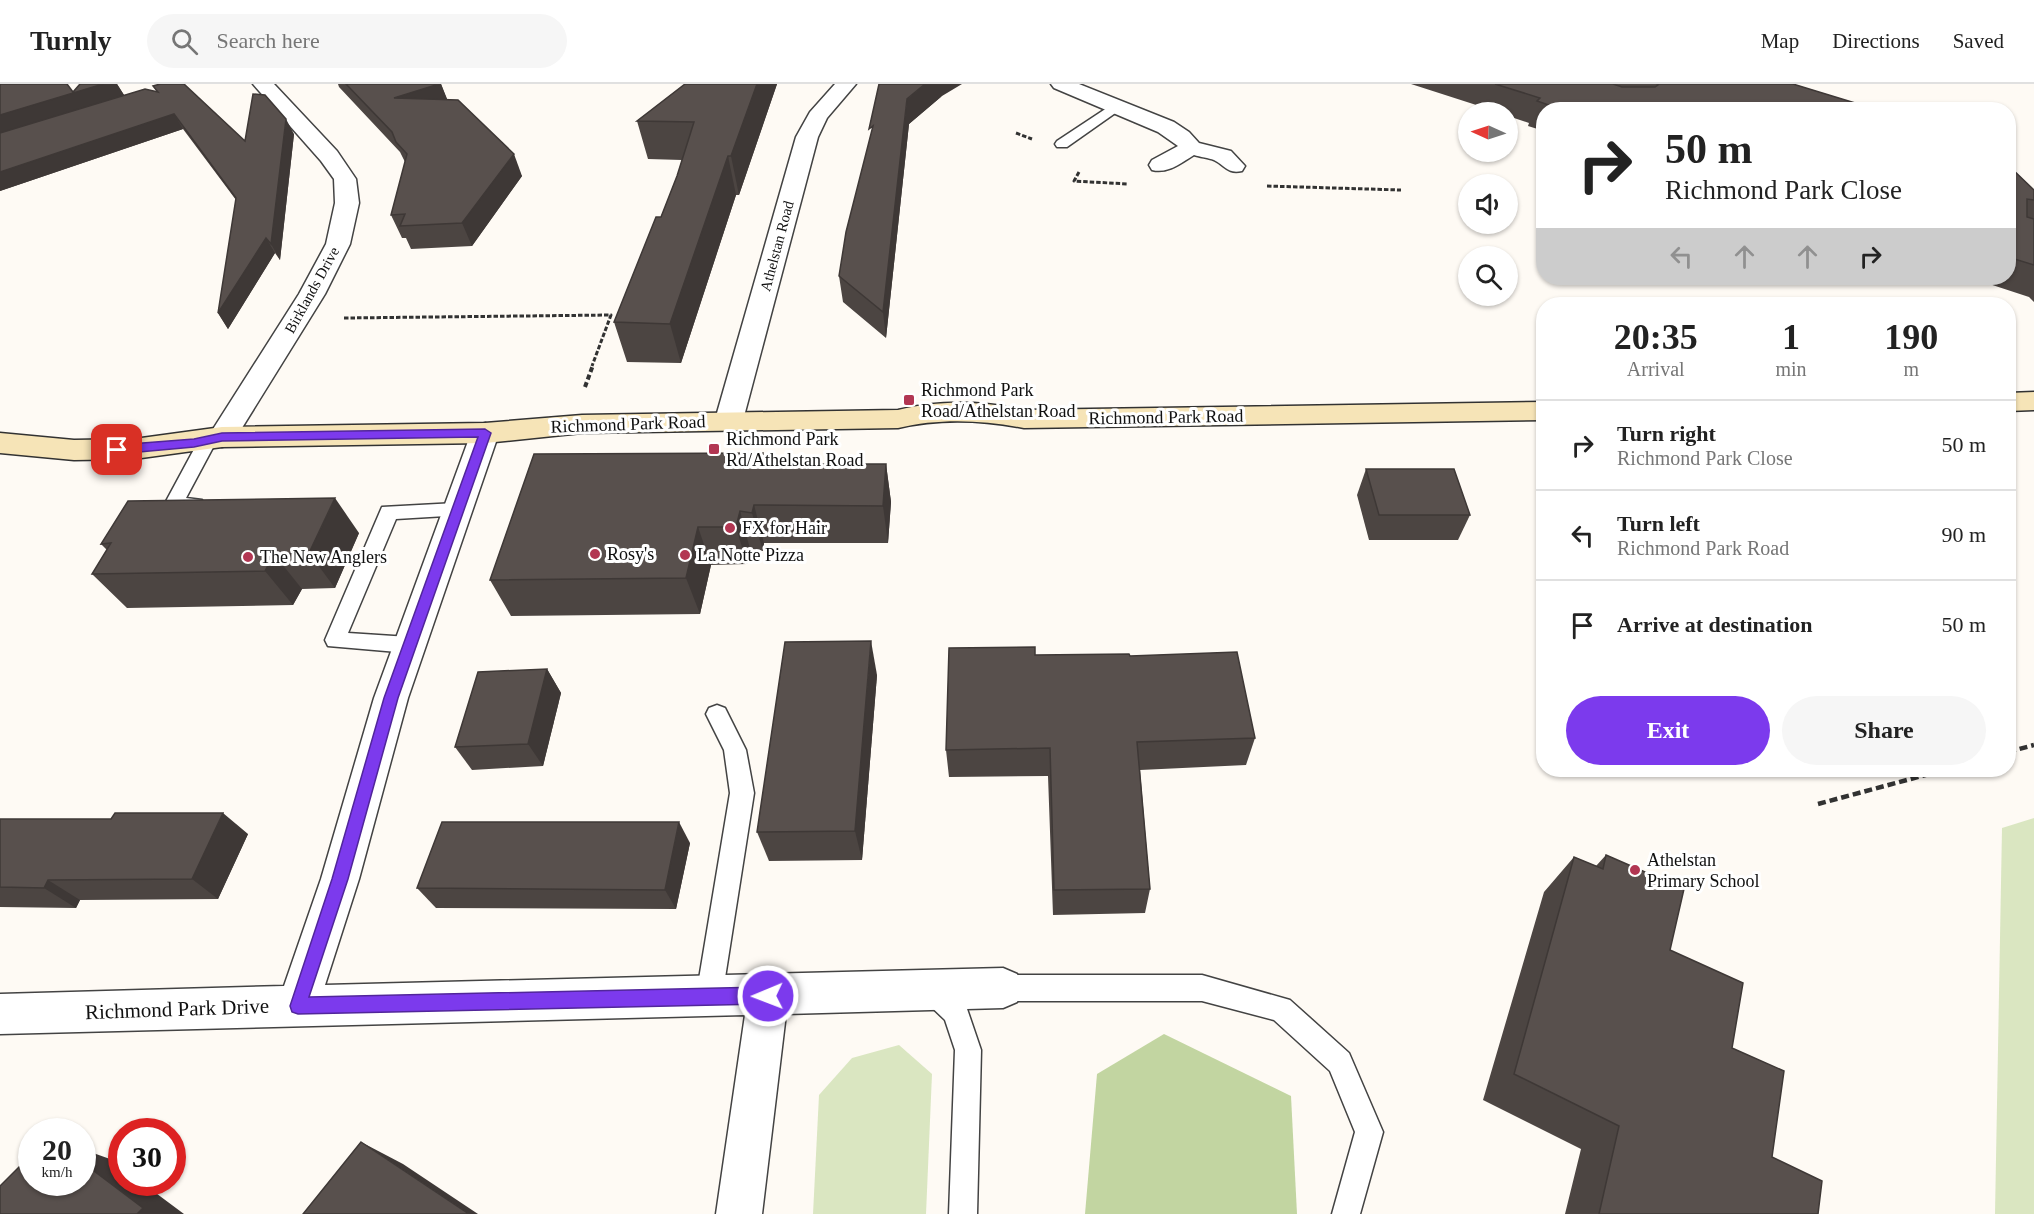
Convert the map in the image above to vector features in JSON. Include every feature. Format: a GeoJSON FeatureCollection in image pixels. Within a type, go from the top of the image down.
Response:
{"type":"FeatureCollection","features":[{"type":"Feature","properties":{"kind":"street","name":"Birklands Drive"},"geometry":{"type":"LineString","coordinates":[[215,439],[312,294],[338,244],[347,204],[345,179],[328,156],[263,84]]}},
{"type":"Feature","properties":{"kind":"street","name":"Athelstan Road"},"geometry":{"type":"LineString","coordinates":[[729,420],[807,137],[818,116],[833,96],[846,84]]}},
{"type":"Feature","properties":{"kind":"street"},"geometry":{"type":"LineString","coordinates":[[1061,84],[1166,127],[1181,137],[1191,148],[1223,156],[1234,166]]}},
{"type":"Feature","properties":{"kind":"street"},"geometry":{"type":"LineString","coordinates":[[1160,165],[1191,148]]}},
{"type":"Feature","properties":{"kind":"street"},"geometry":{"type":"LineString","coordinates":[[2016,402],[2034,401]]}},
{"type":"Feature","properties":{"kind":"street","name":"Richmond Park Road"},"geometry":{"type":"LineString","coordinates":[[0,443],[74,450],[134,449],[215,439],[485,433],[582,424],[898,419],[920,414],[989,412],[1024,419],[1536,411]]}},
{"type":"Feature","properties":{"kind":"street"},"geometry":{"type":"LineString","coordinates":[[298,1006],[340,879],[391,698],[485,433]]}},
{"type":"Feature","properties":{"kind":"street","name":"Richmond Park Drive"},"geometry":{"type":"LineString","coordinates":[[0,1014],[768,996],[1003,988]]}},
{"type":"Feature","properties":{"kind":"street"},"geometry":{"type":"LineString","coordinates":[[739,1214],[768,996]]}},
{"type":"Feature","properties":{"kind":"lane"},"geometry":{"type":"LineString","coordinates":[[1062,144],[1116,106]]}},
{"type":"Feature","properties":{"kind":"lane"},"geometry":{"type":"LineString","coordinates":[[215,439],[173,505],[216,505]]}},
{"type":"Feature","properties":{"kind":"lane"},"geometry":{"type":"LineString","coordinates":[[409,645],[335,640],[388,512],[456,510]]}},
{"type":"Feature","properties":{"kind":"lane"},"geometry":{"type":"LineString","coordinates":[[710,997],[742,793],[735,750],[717,714]]}},
{"type":"Feature","properties":{"kind":"lane"},"geometry":{"type":"LineString","coordinates":[[1003,988],[1202,988],[1281,1009],[1340,1062],[1370,1132],[1346,1214]]}},
{"type":"Feature","properties":{"kind":"lane"},"geometry":{"type":"LineString","coordinates":[[930,989],[956,1012],[968,1050],[963,1214]]}},
{"type":"Feature","properties":{"kind":"path"},"geometry":{"type":"LineString","coordinates":[[334,318],[611,315],[582,395]]}},
{"type":"Feature","properties":{"kind":"path"},"geometry":{"type":"LineString","coordinates":[[2016,750],[2034,745]]}},
{"type":"Feature","properties":{"kind":"path"},"geometry":{"type":"LineString","coordinates":[[1818,804],[1918,777]]}},
{"type":"Feature","properties":{"kind":"green space"},"geometry":{"type":"Polygon","coordinates":[[[2034,818],[2034,1214],[1995,1214],[2002,828],[2034,818]]]}},
{"type":"Feature","properties":{"kind":"green space"},"geometry":{"type":"Polygon","coordinates":[[[1164,1034],[1291,1096],[1297,1214],[1085,1214],[1097,1074],[1164,1034]]]}},
{"type":"Feature","properties":{"kind":"green space"},"geometry":{"type":"Polygon","coordinates":[[[899,1045],[932,1074],[926,1214],[813,1214],[819,1095],[852,1058],[899,1045]]]}},
{"type":"Feature","properties":{"kind":"building"},"geometry":{"type":"Polygon","coordinates":[[[0,84],[67,84],[73,92],[80,84],[103,84],[0,115],[0,84]]]}},
{"type":"Feature","properties":{"kind":"building"},"geometry":{"type":"Polygon","coordinates":[[[184,84],[245,141],[253,94],[265,95],[286,119],[271,244],[266,238],[218,313],[236,198],[174,114],[0,172],[0,133],[145,89],[158,92],[153,86],[184,84]]]}},
{"type":"Feature","properties":{"kind":"building"},"geometry":{"type":"Polygon","coordinates":[[[346,84],[439,84],[394,98],[458,100],[514,154],[462,223],[400,226],[405,214],[391,215],[407,154],[396,142],[392,132],[346,84]]]}},
{"type":"Feature","properties":{"kind":"building"},"geometry":{"type":"Polygon","coordinates":[[[685,84],[757,84],[731,156],[728,156],[670,324],[614,322],[656,217],[661,217],[694,122],[637,121],[685,84]]]}},
{"type":"Feature","properties":{"kind":"building"},"geometry":{"type":"Polygon","coordinates":[[[879,84],[925,84],[907,99],[883,312],[839,276],[846,232],[873,126],[869,129],[879,84]]]}},
{"type":"Feature","properties":{"kind":"building"},"geometry":{"type":"Polygon","coordinates":[[[1495,84],[1613,84],[1622,87],[1655,87],[1657,84],[1793,84],[1852,102],[1537,101],[1540,98],[1495,84]]]}},
{"type":"Feature","properties":{"kind":"building"},"geometry":{"type":"Polygon","coordinates":[[[2016,173],[2034,190],[2034,200],[2027,199],[2027,217],[2034,219],[2034,265],[2016,259],[2016,173]]]}},
{"type":"Feature","properties":{"kind":"building"},"geometry":{"type":"Polygon","coordinates":[[[763,453],[761,464],[886,464],[883,506],[754,505],[752,513],[740,511],[736,527],[698,527],[686,578],[490,580],[534,454],[763,453]]]}},
{"type":"Feature","properties":{"kind":"building"},"geometry":{"type":"Polygon","coordinates":[[[1366,469],[1454,469],[1470,515],[1379,515],[1366,469]]]}},
{"type":"Feature","properties":{"kind":"building"},"geometry":{"type":"Polygon","coordinates":[[[335,498],[309,553],[274,554],[265,571],[92,574],[111,543],[101,544],[128,501],[335,498]]]}},
{"type":"Feature","properties":{"kind":"building"},"geometry":{"type":"Polygon","coordinates":[[[871,641],[855,831],[757,832],[785,642],[871,641]]]}},
{"type":"Feature","properties":{"kind":"building"},"geometry":{"type":"Polygon","coordinates":[[[1035,647],[1035,655],[1129,654],[1130,656],[1237,652],[1255,738],[1137,742],[1150,889],[1054,890],[1050,748],[946,750],[949,648],[1035,647]]]}},
{"type":"Feature","properties":{"kind":"building"},"geometry":{"type":"Polygon","coordinates":[[[547,669],[528,744],[455,747],[478,672],[547,669]]]}},
{"type":"Feature","properties":{"kind":"building"},"geometry":{"type":"Polygon","coordinates":[[[115,813],[223,813],[192,879],[48,880],[44,888],[0,887],[0,819],[111,819],[115,813]]]}},
{"type":"Feature","properties":{"kind":"building"},"geometry":{"type":"Polygon","coordinates":[[[442,822],[679,822],[665,890],[417,888],[442,822]]]}},
{"type":"Feature","properties":{"kind":"building"},"geometry":{"type":"Polygon","coordinates":[[[1606,855],[1684,889],[1670,950],[1743,983],[1732,1048],[1784,1071],[1772,1157],[1822,1181],[1818,1214],[1599,1214],[1619,1126],[1514,1074],[1574,857],[1603,869],[1606,855]]]}},
{"type":"Feature","properties":{"kind":"building"},"geometry":{"type":"Polygon","coordinates":[[[361,1142],[469,1214],[303,1214],[361,1142]]]}},
{"type":"Feature","properties":{"kind":"building"},"geometry":{"type":"Polygon","coordinates":[[[18,1168],[18,1196],[96,1196],[96,1173],[108,1182],[108,1196],[127,1196],[143,1208],[137,1214],[0,1214],[0,1186],[18,1168]]]}},
{"type":"Feature","properties":{"kind":"place","name":"Richmond Park Road/Athelstan Road"},"geometry":{"type":"Point","coordinates":[909,400]}},
{"type":"Feature","properties":{"kind":"place","name":"Richmond Park Rd/Athelstan Road"},"geometry":{"type":"Point","coordinates":[714,449]}},
{"type":"Feature","properties":{"kind":"place","name":"FX for Hair"},"geometry":{"type":"Point","coordinates":[730,528]}},
{"type":"Feature","properties":{"kind":"place","name":"Rosy's"},"geometry":{"type":"Point","coordinates":[595,554]}},
{"type":"Feature","properties":{"kind":"place","name":"La Notte Pizza"},"geometry":{"type":"Point","coordinates":[685,555]}},
{"type":"Feature","properties":{"kind":"place","name":"The New Anglers"},"geometry":{"type":"Point","coordinates":[248,557]}},
{"type":"Feature","properties":{"kind":"place","name":"Athelstan Primary School"},"geometry":{"type":"Point","coordinates":[1635,870]}},
{"type":"Feature","properties":{"kind":"route"},"geometry":{"type":"LineString","coordinates":[[117,450],[194,443],[222,437],[485,433],[391,698],[340,879],[298,1006],[768,996]]}}]}
